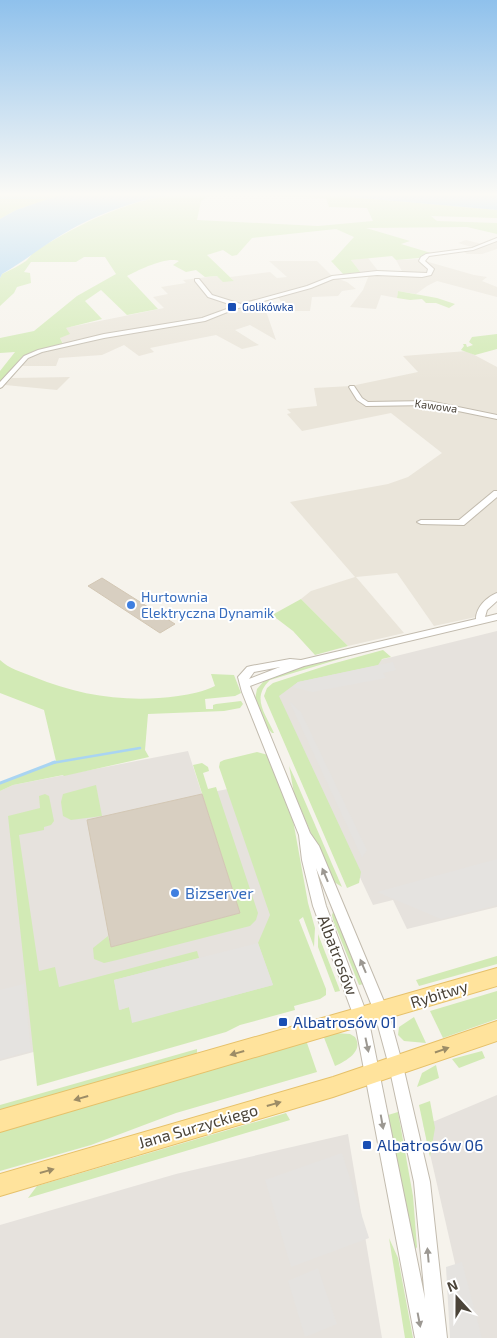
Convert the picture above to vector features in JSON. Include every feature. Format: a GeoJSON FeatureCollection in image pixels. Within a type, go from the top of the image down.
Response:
{"type":"FeatureCollection","features":[{"type":"Feature","properties":{"kind":"main road","name":"Rybitwy"},"geometry":{"type":"LineString","coordinates":[[381,1011],[497,976]]}},
{"type":"Feature","properties":{"kind":"main road"},"geometry":{"type":"LineString","coordinates":[[0,1121],[381,1011]]}},
{"type":"Feature","properties":{"kind":"main road"},"geometry":{"type":"LineString","coordinates":[[396,1066],[497,1031]]}},
{"type":"Feature","properties":{"kind":"main road","name":"Jana Surzyckiego"},"geometry":{"type":"LineString","coordinates":[[0,1185],[396,1066]]}},
{"type":"Feature","properties":{"kind":"street"},"geometry":{"type":"LineString","coordinates":[[0,386],[26,357],[37,352],[113,334],[203,320],[241,306],[344,276],[377,273],[422,276],[429,274],[431,270],[422,261],[427,256]]}},
{"type":"Feature","properties":{"kind":"street"},"geometry":{"type":"LineString","coordinates":[[198,280],[210,296],[241,306]]}},
{"type":"Feature","properties":{"kind":"street","name":"Kawowa"},"geometry":{"type":"LineString","coordinates":[[352,387],[359,400],[366,404],[429,403],[497,417]]}},
{"type":"Feature","properties":{"kind":"street"},"geometry":{"type":"LineString","coordinates":[[421,522],[461,523],[497,494]]}},
{"type":"Feature","properties":{"kind":"street"},"geometry":{"type":"LineString","coordinates":[[481,621],[480,615],[482,610],[497,596]]}},
{"type":"Feature","properties":{"kind":"street","name":"Albatrosów"},"geometry":{"type":"LineString","coordinates":[[424,1338],[361,1017],[354,994],[322,916],[305,835],[244,680],[301,663],[497,617]]}},
{"type":"Feature","properties":{"kind":"street","name":"Albatrosów"},"geometry":{"type":"LineString","coordinates":[[305,835],[313,846],[381,1011],[396,1066],[422,1182],[438,1338]]}},
{"type":"Feature","properties":{"kind":"shaded area"},"geometry":{"type":"Polygon","coordinates":[[[368,258],[379,272],[403,273],[396,260],[425,259],[425,261],[487,277],[482,281],[497,287],[497,297],[437,281],[416,294],[398,291],[397,298],[381,295],[376,309],[350,307],[363,290],[369,275],[361,273],[351,260],[368,258]]]}},
{"type":"Feature","properties":{"kind":"shaded area"},"geometry":{"type":"Polygon","coordinates":[[[269,261],[317,261],[333,277],[347,282],[356,289],[342,291],[338,296],[312,297],[310,311],[285,311],[277,296],[260,302],[267,314],[276,340],[250,325],[235,330],[259,345],[242,349],[216,335],[150,348],[154,352],[139,356],[124,345],[102,355],[59,358],[56,366],[20,366],[32,355],[65,347],[60,338],[65,328],[164,308],[153,297],[168,294],[161,287],[186,283],[183,280],[217,276],[234,281],[230,277],[270,272],[277,278],[287,277],[269,261]]]}},
{"type":"Feature","properties":{"kind":"shaded area"},"geometry":{"type":"Polygon","coordinates":[[[467,351],[497,367],[497,592],[477,610],[476,617],[434,626],[397,573],[356,577],[404,633],[348,646],[301,599],[311,591],[355,577],[290,502],[388,484],[408,477],[442,453],[391,413],[302,431],[287,414],[291,413],[287,409],[317,406],[314,388],[351,386],[418,372],[403,356],[467,351]]]}},
{"type":"Feature","properties":{"kind":"shaded area"},"geometry":{"type":"Polygon","coordinates":[[[70,377],[57,390],[5,385],[12,378],[70,377]]]}},
{"type":"Feature","properties":{"kind":"shaded area"},"geometry":{"type":"Polygon","coordinates":[[[497,631],[497,907],[407,929],[393,900],[373,905],[272,690],[275,686],[497,631]]]}},
{"type":"Feature","properties":{"kind":"shaded area"},"geometry":{"type":"Polygon","coordinates":[[[393,662],[396,670],[383,673],[386,678],[312,692],[292,687],[298,682],[393,662]]]}},
{"type":"Feature","properties":{"kind":"shaded area"},"geometry":{"type":"Polygon","coordinates":[[[289,701],[301,712],[367,850],[362,858],[289,701]]]}},
{"type":"Feature","properties":{"kind":"shaded area"},"geometry":{"type":"Polygon","coordinates":[[[188,751],[202,794],[233,788],[286,936],[276,987],[0,1061],[0,791],[13,785],[188,751]]]}},
{"type":"Feature","properties":{"kind":"shaded area"},"geometry":{"type":"Polygon","coordinates":[[[497,859],[497,905],[441,919],[377,892],[497,859]]]}},
{"type":"Feature","properties":{"kind":"shaded area"},"geometry":{"type":"Polygon","coordinates":[[[258,943],[273,985],[132,1023],[129,1007],[119,1010],[114,980],[258,943]]]}},
{"type":"Feature","properties":{"kind":"shaded area"},"geometry":{"type":"Polygon","coordinates":[[[24,984],[31,1051],[0,1059],[0,990],[24,984]]]}},
{"type":"Feature","properties":{"kind":"shaded area"},"geometry":{"type":"Polygon","coordinates":[[[497,1095],[497,1338],[472,1338],[423,1123],[435,1121],[497,1095]]]}},
{"type":"Feature","properties":{"kind":"shaded area"},"geometry":{"type":"Polygon","coordinates":[[[348,1134],[382,1338],[0,1338],[0,1225],[176,1174],[348,1134]]]}},
{"type":"Feature","properties":{"kind":"shaded area"},"geometry":{"type":"Polygon","coordinates":[[[342,1153],[369,1238],[291,1267],[265,1180],[342,1153]]]}},
{"type":"Feature","properties":{"kind":"shaded area"},"geometry":{"type":"Polygon","coordinates":[[[462,1262],[482,1338],[450,1338],[446,1267],[462,1262]]]}},
{"type":"Feature","properties":{"kind":"shaded area"},"geometry":{"type":"Polygon","coordinates":[[[318,1268],[337,1324],[305,1337],[288,1281],[318,1268]]]}},
{"type":"Feature","properties":{"kind":"green space"},"geometry":{"type":"Polygon","coordinates":[[[30,256],[208,256],[234,281],[223,282],[217,276],[205,277],[196,270],[186,272],[173,265],[179,261],[174,260],[167,260],[145,267],[127,276],[158,309],[127,315],[101,290],[85,301],[102,319],[66,328],[70,334],[60,338],[63,344],[23,356],[0,383],[0,371],[15,352],[0,353],[0,338],[34,331],[77,296],[116,274],[105,257],[84,257],[76,262],[31,262],[24,272],[30,273],[31,283],[17,287],[14,293],[0,306],[0,278],[2,274],[26,261],[30,256]]]}},
{"type":"Feature","properties":{"kind":"green space"},"geometry":{"type":"Polygon","coordinates":[[[336,256],[387,256],[351,260],[361,273],[344,275],[331,261],[336,256]]]}},
{"type":"Feature","properties":{"kind":"green space"},"geometry":{"type":"Polygon","coordinates":[[[392,256],[423,256],[419,258],[396,260],[392,256]]]}},
{"type":"Feature","properties":{"kind":"green space"},"geometry":{"type":"Polygon","coordinates":[[[398,291],[437,298],[455,304],[449,308],[436,303],[426,303],[422,299],[397,298],[398,291]]]}},
{"type":"Feature","properties":{"kind":"green space"},"geometry":{"type":"Polygon","coordinates":[[[497,334],[497,349],[475,355],[461,350],[464,346],[463,344],[466,344],[467,347],[473,345],[469,342],[472,337],[497,334]]]}},
{"type":"Feature","properties":{"kind":"green space"},"geometry":{"type":"Polygon","coordinates":[[[301,599],[348,646],[315,655],[293,631],[272,615],[301,599]]]}},
{"type":"Feature","properties":{"kind":"green space"},"geometry":{"type":"Polygon","coordinates":[[[383,650],[391,657],[382,659],[378,665],[298,682],[279,696],[361,872],[359,883],[347,888],[264,696],[267,688],[273,683],[383,650]]]}},
{"type":"Feature","properties":{"kind":"green space"},"geometry":{"type":"Polygon","coordinates":[[[355,653],[270,680],[261,693],[261,699],[264,712],[274,733],[264,724],[255,699],[257,689],[263,682],[270,677],[319,661],[355,653]]]}},
{"type":"Feature","properties":{"kind":"green space"},"geometry":{"type":"Polygon","coordinates":[[[0,660],[12,668],[51,684],[87,693],[123,698],[159,698],[192,694],[215,686],[211,674],[234,675],[241,693],[235,696],[205,699],[206,709],[213,709],[213,705],[216,704],[241,701],[243,704],[240,708],[224,711],[148,714],[145,750],[149,757],[13,785],[0,791],[0,783],[56,761],[44,710],[0,693],[0,660]]]}},
{"type":"Feature","properties":{"kind":"green space"},"geometry":{"type":"Polygon","coordinates":[[[257,752],[268,755],[293,820],[308,903],[315,928],[314,947],[303,917],[299,920],[326,989],[326,995],[320,999],[294,1006],[295,1010],[240,1025],[226,1032],[37,1086],[8,816],[40,808],[39,796],[45,794],[49,796],[54,821],[51,825],[44,827],[44,830],[19,835],[39,971],[55,967],[59,987],[197,951],[199,958],[114,980],[120,1010],[129,1007],[133,1022],[273,985],[258,943],[270,915],[219,767],[220,762],[224,760],[257,752]]]}},
{"type":"Feature","properties":{"kind":"green space"},"geometry":{"type":"Polygon","coordinates":[[[202,763],[208,767],[209,771],[203,773],[208,789],[216,787],[258,913],[256,920],[250,926],[117,960],[104,963],[94,959],[93,948],[108,936],[111,947],[240,913],[193,765],[202,763]]]}},
{"type":"Feature","properties":{"kind":"green space"},"geometry":{"type":"Polygon","coordinates":[[[289,766],[342,887],[331,880],[294,793],[289,766]]]}},
{"type":"Feature","properties":{"kind":"green space"},"geometry":{"type":"Polygon","coordinates":[[[96,785],[102,816],[71,820],[63,816],[61,802],[63,794],[96,785]]]}},
{"type":"Feature","properties":{"kind":"green space"},"geometry":{"type":"Polygon","coordinates":[[[333,912],[364,984],[359,985],[333,920],[333,912]]]}},
{"type":"Feature","properties":{"kind":"green space"},"geometry":{"type":"Polygon","coordinates":[[[318,934],[340,991],[335,992],[318,947],[318,934]]]}},
{"type":"Feature","properties":{"kind":"green space"},"geometry":{"type":"Polygon","coordinates":[[[497,956],[497,964],[419,986],[416,980],[497,956]]]}},
{"type":"Feature","properties":{"kind":"green space"},"geometry":{"type":"Polygon","coordinates":[[[497,991],[497,1019],[443,1038],[430,1011],[497,991]]]}},
{"type":"Feature","properties":{"kind":"green space"},"geometry":{"type":"Polygon","coordinates":[[[414,1017],[426,1043],[404,1041],[398,1035],[399,1027],[414,1017]]]}},
{"type":"Feature","properties":{"kind":"green space"},"geometry":{"type":"Polygon","coordinates":[[[335,1033],[350,1034],[355,1037],[357,1047],[356,1051],[349,1058],[335,1066],[323,1035],[335,1033]]]}},
{"type":"Feature","properties":{"kind":"green space"},"geometry":{"type":"Polygon","coordinates":[[[306,1040],[317,1072],[176,1113],[91,1145],[0,1171],[0,1130],[306,1040]]]}},
{"type":"Feature","properties":{"kind":"green space"},"geometry":{"type":"Polygon","coordinates":[[[197,1049],[195,1058],[0,1114],[0,1105],[197,1049]]]}},
{"type":"Feature","properties":{"kind":"green space"},"geometry":{"type":"Polygon","coordinates":[[[482,1051],[485,1058],[459,1068],[452,1059],[482,1051]]]}},
{"type":"Feature","properties":{"kind":"green space"},"geometry":{"type":"Polygon","coordinates":[[[436,1065],[439,1078],[417,1087],[422,1073],[436,1065]]]}},
{"type":"Feature","properties":{"kind":"green space"},"geometry":{"type":"Polygon","coordinates":[[[430,1101],[435,1128],[430,1157],[419,1105],[430,1101]]]}},
{"type":"Feature","properties":{"kind":"green space"},"geometry":{"type":"Polygon","coordinates":[[[398,1112],[413,1196],[417,1247],[415,1250],[404,1203],[388,1115],[398,1112]]]}},
{"type":"Feature","properties":{"kind":"green space"},"geometry":{"type":"Polygon","coordinates":[[[286,1113],[290,1120],[28,1198],[37,1186],[286,1113]]]}},
{"type":"Feature","properties":{"kind":"green space"},"geometry":{"type":"Polygon","coordinates":[[[389,1238],[398,1258],[413,1338],[405,1338],[389,1238]]]}},
{"type":"Feature","properties":{"kind":"water"},"geometry":{"type":"Polygon","coordinates":[[[0,256],[29,256],[2,274],[0,278],[0,256]]]}},
{"type":"Feature","properties":{"kind":"building","name":"Hurtownia Elektryczna Dynamik"},"geometry":{"type":"Polygon","coordinates":[[[102,578],[175,624],[160,633],[88,586],[102,578]]]}},
{"type":"Feature","properties":{"kind":"building"},"geometry":{"type":"Polygon","coordinates":[[[202,794],[240,913],[111,947],[87,820],[202,794]]]}},
{"type":"Feature","properties":{"kind":"waterway"},"geometry":{"type":"LineString","coordinates":[[53,763],[140,748]]}},
{"type":"Feature","properties":{"kind":"waterway"},"geometry":{"type":"LineString","coordinates":[[0,783],[53,763]]}},
{"type":"Feature","properties":{"kind":"place","name":"Golikówka"},"geometry":{"type":"Point","coordinates":[232,307]}},
{"type":"Feature","properties":{"kind":"place","name":"Hurtownia Elektryczna Dynamik"},"geometry":{"type":"Point","coordinates":[131,605]}},
{"type":"Feature","properties":{"kind":"place","name":"Bizserver"},"geometry":{"type":"Point","coordinates":[175,893]}},
{"type":"Feature","properties":{"kind":"place","name":"Albatrosów 01"},"geometry":{"type":"Point","coordinates":[283,1022]}},
{"type":"Feature","properties":{"kind":"place","name":"Albatrosów 06"},"geometry":{"type":"Point","coordinates":[367,1145]}}]}
